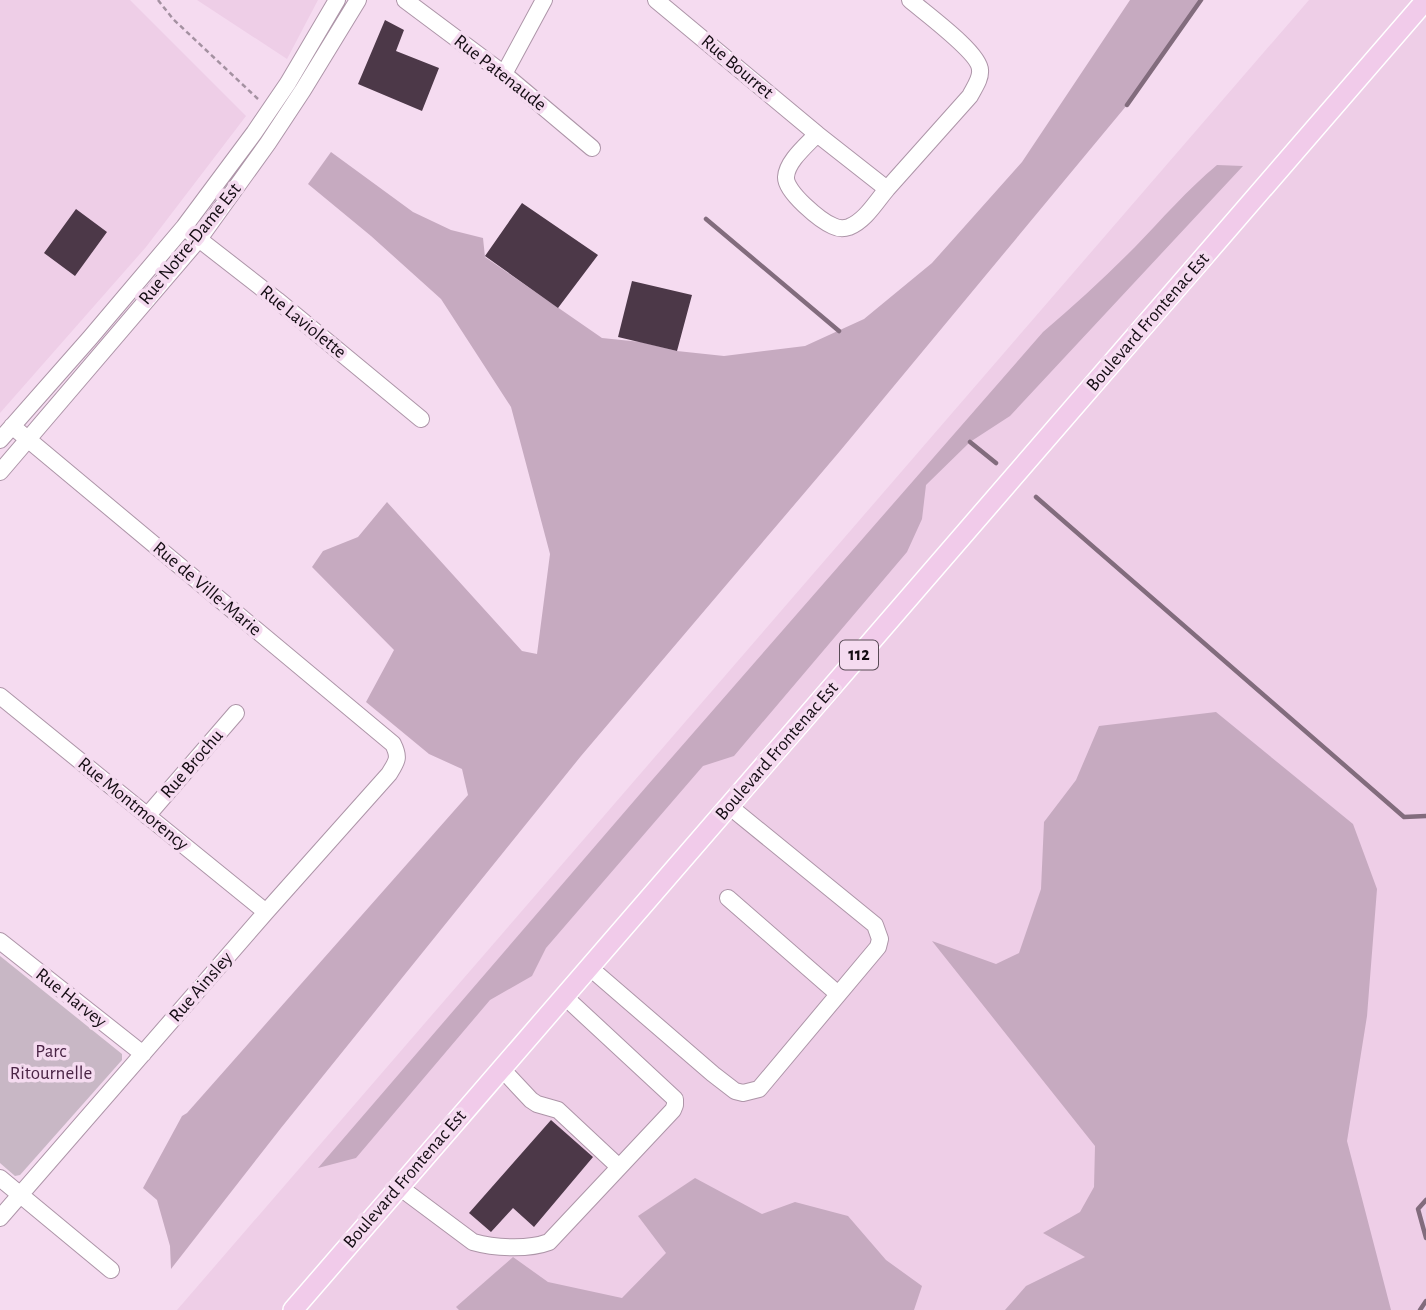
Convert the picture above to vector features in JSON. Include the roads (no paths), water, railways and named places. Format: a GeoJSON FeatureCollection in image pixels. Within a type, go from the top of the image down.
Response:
{"type":"FeatureCollection","features":[{"type":"Feature","properties":{"kind":"main road","name":"Boulevard Frontenac Est"},"geometry":{"type":"LineString","coordinates":[[293,1310],[1426,0]]}},
{"type":"Feature","properties":{"kind":"street","name":"Rue Notre-Dame Est"},"geometry":{"type":"LineString","coordinates":[[0,440],[184,228],[275,103],[337,0]]}},
{"type":"Feature","properties":{"kind":"street","name":"Rue Notre-Dame Est"},"geometry":{"type":"LineString","coordinates":[[0,472],[199,239],[268,143],[358,0]]}},
{"type":"Feature","properties":{"kind":"street","name":"Rue Patenaude"},"geometry":{"type":"LineString","coordinates":[[405,0],[504,74],[592,148]]}},
{"type":"Feature","properties":{"kind":"street"},"geometry":{"type":"LineString","coordinates":[[504,74],[544,0]]}},
{"type":"Feature","properties":{"kind":"street","name":"Rue Bourret"},"geometry":{"type":"LineString","coordinates":[[656,0],[887,189]]}},
{"type":"Feature","properties":{"kind":"street"},"geometry":{"type":"LineString","coordinates":[[817,134],[790,165],[786,177],[788,187],[796,198],[831,226],[841,229],[863,218],[970,96],[981,71],[978,61],[969,50],[910,0]]}},
{"type":"Feature","properties":{"kind":"street","name":"Rue Laviolette"},"geometry":{"type":"LineString","coordinates":[[184,228],[277,300],[421,419]]}},
{"type":"Feature","properties":{"kind":"street"},"geometry":{"type":"LineString","coordinates":[[120,303],[133,315]]}},
{"type":"Feature","properties":{"kind":"street","name":"Rue de Ville-Marie"},"geometry":{"type":"LineString","coordinates":[[12,426],[393,744],[398,754]]}},
{"type":"Feature","properties":{"kind":"street","name":"Rue Montmorency"},"geometry":{"type":"LineString","coordinates":[[0,696],[266,912]]}},
{"type":"Feature","properties":{"kind":"street","name":"Rue Brochu"},"geometry":{"type":"LineString","coordinates":[[147,816],[236,713]]}},
{"type":"Feature","properties":{"kind":"street","name":"Rue Ainsley"},"geometry":{"type":"LineString","coordinates":[[0,1218],[389,774],[398,754]]}},
{"type":"Feature","properties":{"kind":"street"},"geometry":{"type":"LineString","coordinates":[[589,967],[735,1091],[743,1093],[758,1089],[878,947],[880,939],[875,925],[729,806]]}},
{"type":"Feature","properties":{"kind":"street"},"geometry":{"type":"LineString","coordinates":[[728,898],[838,994]]}},
{"type":"Feature","properties":{"kind":"street","name":"Rue Harvey"},"geometry":{"type":"LineString","coordinates":[[0,941],[143,1055]]}},
{"type":"Feature","properties":{"kind":"street"},"geometry":{"type":"LineString","coordinates":[[398,1186],[473,1242],[485,1246],[536,1247],[549,1242],[673,1110],[675,1099],[564,996]]}},
{"type":"Feature","properties":{"kind":"street"},"geometry":{"type":"LineString","coordinates":[[501,1068],[531,1100],[558,1110],[619,1167]]}},
{"type":"Feature","properties":{"kind":"street"},"geometry":{"type":"LineString","coordinates":[[0,1178],[111,1270]]}},
{"type":"Feature","properties":{"kind":"waterway"},"geometry":{"type":"LineString","coordinates":[[1127,105],[1201,0]]}},
{"type":"Feature","properties":{"kind":"waterway"},"geometry":{"type":"LineString","coordinates":[[706,219],[839,331]]}},
{"type":"Feature","properties":{"kind":"waterway"},"geometry":{"type":"LineString","coordinates":[[970,442],[996,463]]}},
{"type":"Feature","properties":{"kind":"waterway"},"geometry":{"type":"LineString","coordinates":[[1036,497],[1404,817],[1426,816]]}},
{"type":"Feature","properties":{"kind":"waterway"},"geometry":{"type":"LineString","coordinates":[[1426,1200],[1418,1209],[1426,1238]]}},
{"type":"Feature","properties":{"kind":"waterway"},"geometry":{"type":"LineString","coordinates":[[1420,1310],[1426,1301]]}},
{"type":"Feature","properties":{"kind":"park label","name":"Parc Ritournelle"},"geometry":{"type":"Point","coordinates":[51,1062]}}]}
